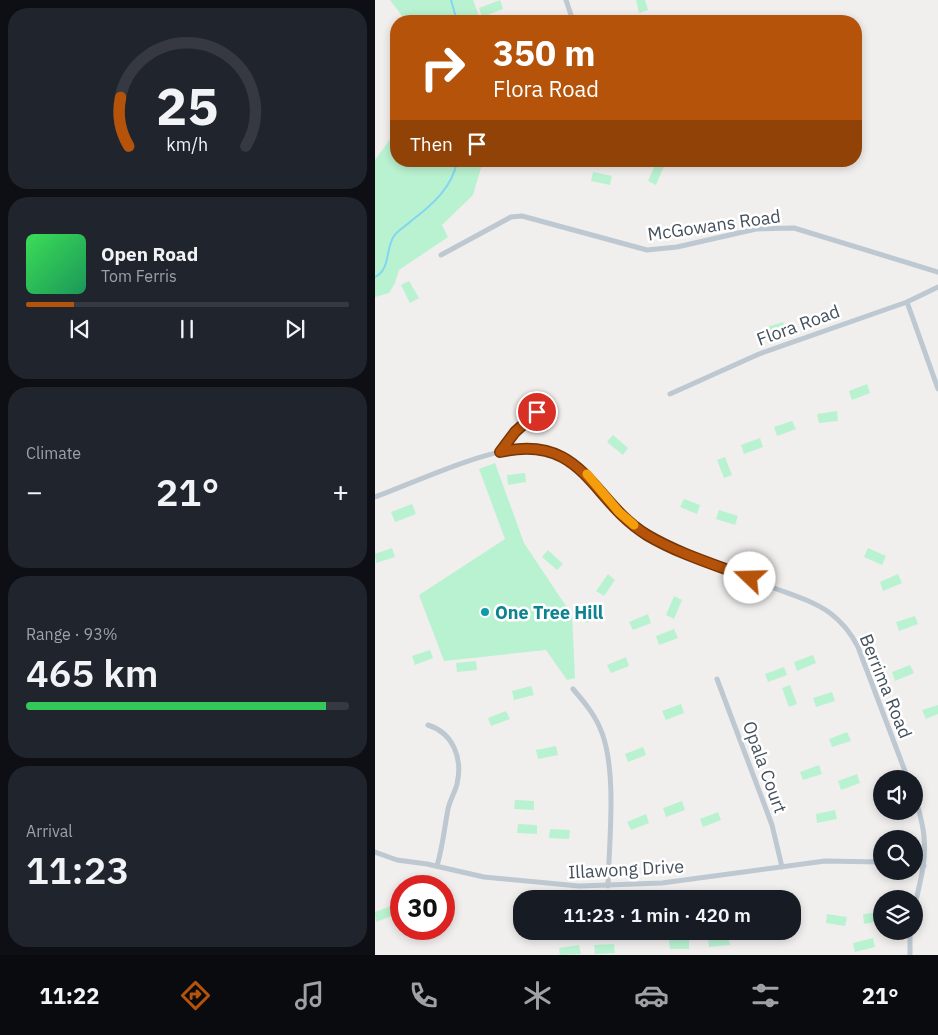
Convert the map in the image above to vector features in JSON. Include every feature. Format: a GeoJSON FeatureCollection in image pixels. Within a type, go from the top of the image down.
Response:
{"type":"FeatureCollection","features":[{"type":"Feature","properties":{"kind":"street"},"geometry":{"type":"LineString","coordinates":[[566,0],[571,15]]}},
{"type":"Feature","properties":{"kind":"street","name":"McGowans Road"},"geometry":{"type":"LineString","coordinates":[[441,255],[511,217],[522,216],[647,250],[677,247],[756,229],[794,228],[938,272]]}},
{"type":"Feature","properties":{"kind":"street","name":"Flora Road"},"geometry":{"type":"LineString","coordinates":[[670,394],[759,354],[907,302],[938,287]]}},
{"type":"Feature","properties":{"kind":"street"},"geometry":{"type":"LineString","coordinates":[[907,302],[938,389]]}},
{"type":"Feature","properties":{"kind":"street"},"geometry":{"type":"LineString","coordinates":[[500,452],[515,432],[537,412]]}},
{"type":"Feature","properties":{"kind":"street","name":"Berrima Road"},"geometry":{"type":"LineString","coordinates":[[375,497],[500,452],[531,449],[555,454],[566,459],[587,474],[619,512],[647,535],[700,559],[817,605],[833,616],[853,636],[859,647],[905,770]]}},
{"type":"Feature","properties":{"kind":"street","name":"Opala Court"},"geometry":{"type":"LineString","coordinates":[[717,679],[772,825],[782,867]]}},
{"type":"Feature","properties":{"kind":"street"},"geometry":{"type":"LineString","coordinates":[[573,689],[594,716],[606,745],[609,760],[608,886]]}},
{"type":"Feature","properties":{"kind":"street"},"geometry":{"type":"LineString","coordinates":[[428,725],[439,728],[449,738],[457,754],[459,767],[457,781],[448,809],[445,836],[437,866]]}},
{"type":"Feature","properties":{"kind":"street"},"geometry":{"type":"LineString","coordinates":[[918,890],[924,866],[923,827],[921,820]]}},
{"type":"Feature","properties":{"kind":"street","name":"Illawong Drive"},"geometry":{"type":"LineString","coordinates":[[375,852],[397,860],[517,882],[608,886],[662,884],[846,860],[873,862]]}},
{"type":"Feature","properties":{"kind":"street"},"geometry":{"type":"LineString","coordinates":[[910,940],[910,955]]}},
{"type":"Feature","properties":{"kind":"green space"},"geometry":{"type":"Polygon","coordinates":[[[390,0],[473,0],[479,15],[401,15],[390,0]]]}},
{"type":"Feature","properties":{"kind":"green space"},"geometry":{"type":"Polygon","coordinates":[[[500,0],[503,9],[487,15],[481,15],[479,8],[500,0]]]}},
{"type":"Feature","properties":{"kind":"green space"},"geometry":{"type":"Polygon","coordinates":[[[636,0],[645,0],[648,10],[639,13],[636,0]]]}},
{"type":"Feature","properties":{"kind":"green space"},"geometry":{"type":"Polygon","coordinates":[[[390,139],[390,167],[481,167],[473,195],[442,225],[448,237],[399,270],[395,283],[389,293],[375,297],[375,160],[390,139]]]}},
{"type":"Feature","properties":{"kind":"green space"},"geometry":{"type":"Polygon","coordinates":[[[654,167],[664,167],[656,185],[648,181],[654,167]]]}},
{"type":"Feature","properties":{"kind":"green space"},"geometry":{"type":"Polygon","coordinates":[[[593,172],[612,176],[610,185],[591,181],[593,172]]]}},
{"type":"Feature","properties":{"kind":"green space"},"geometry":{"type":"Polygon","coordinates":[[[409,281],[419,298],[410,303],[401,285],[409,281]]]}},
{"type":"Feature","properties":{"kind":"green space"},"geometry":{"type":"Polygon","coordinates":[[[783,322],[786,331],[767,337],[764,328],[783,322]]]}},
{"type":"Feature","properties":{"kind":"green space"},"geometry":{"type":"Polygon","coordinates":[[[867,384],[870,393],[852,400],[849,391],[867,384]]]}},
{"type":"Feature","properties":{"kind":"green space"},"geometry":{"type":"Polygon","coordinates":[[[837,411],[838,421],[819,423],[817,414],[837,411]]]}},
{"type":"Feature","properties":{"kind":"green space"},"geometry":{"type":"Polygon","coordinates":[[[792,421],[796,429],[777,436],[774,427],[792,421]]]}},
{"type":"Feature","properties":{"kind":"green space"},"geometry":{"type":"Polygon","coordinates":[[[613,435],[628,448],[623,455],[607,442],[613,435]]]}},
{"type":"Feature","properties":{"kind":"green space"},"geometry":{"type":"Polygon","coordinates":[[[760,438],[763,447],[744,454],[741,445],[760,438]]]}},
{"type":"Feature","properties":{"kind":"green space"},"geometry":{"type":"Polygon","coordinates":[[[725,457],[732,475],[724,478],[717,460],[725,457]]]}},
{"type":"Feature","properties":{"kind":"green space"},"geometry":{"type":"Polygon","coordinates":[[[495,463],[524,543],[572,615],[575,678],[567,680],[546,650],[444,661],[419,595],[505,539],[479,469],[495,463]]]}},
{"type":"Feature","properties":{"kind":"green space"},"geometry":{"type":"Polygon","coordinates":[[[525,473],[526,482],[508,485],[507,475],[525,473]]]}},
{"type":"Feature","properties":{"kind":"green space"},"geometry":{"type":"Polygon","coordinates":[[[684,499],[700,505],[697,514],[680,507],[684,499]]]}},
{"type":"Feature","properties":{"kind":"green space"},"geometry":{"type":"Polygon","coordinates":[[[412,504],[416,514],[395,522],[391,512],[412,504]]]}},
{"type":"Feature","properties":{"kind":"green space"},"geometry":{"type":"Polygon","coordinates":[[[719,510],[738,516],[735,525],[716,519],[719,510]]]}},
{"type":"Feature","properties":{"kind":"green space"},"geometry":{"type":"Polygon","coordinates":[[[392,548],[395,557],[376,563],[375,554],[392,548]]]}},
{"type":"Feature","properties":{"kind":"green space"},"geometry":{"type":"Polygon","coordinates":[[[868,548],[886,556],[882,565],[864,557],[868,548]]]}},
{"type":"Feature","properties":{"kind":"green space"},"geometry":{"type":"Polygon","coordinates":[[[548,550],[563,564],[557,570],[542,557],[548,550]]]}},
{"type":"Feature","properties":{"kind":"green space"},"geometry":{"type":"Polygon","coordinates":[[[608,574],[615,580],[604,596],[596,591],[608,574]]]}},
{"type":"Feature","properties":{"kind":"green space"},"geometry":{"type":"Polygon","coordinates":[[[898,574],[902,583],[883,591],[880,582],[898,574]]]}},
{"type":"Feature","properties":{"kind":"green space"},"geometry":{"type":"Polygon","coordinates":[[[674,596],[682,600],[674,619],[666,615],[674,596]]]}},
{"type":"Feature","properties":{"kind":"green space"},"geometry":{"type":"Polygon","coordinates":[[[602,608],[605,617],[586,623],[583,614],[602,608]]]}},
{"type":"Feature","properties":{"kind":"green space"},"geometry":{"type":"Polygon","coordinates":[[[648,614],[651,623],[633,630],[629,622],[648,614]]]}},
{"type":"Feature","properties":{"kind":"green space"},"geometry":{"type":"Polygon","coordinates":[[[915,616],[918,624],[899,631],[896,622],[915,616]]]}},
{"type":"Feature","properties":{"kind":"green space"},"geometry":{"type":"Polygon","coordinates":[[[674,629],[678,638],[659,645],[656,636],[674,629]]]}},
{"type":"Feature","properties":{"kind":"green space"},"geometry":{"type":"Polygon","coordinates":[[[430,650],[433,658],[415,665],[412,656],[430,650]]]}},
{"type":"Feature","properties":{"kind":"green space"},"geometry":{"type":"Polygon","coordinates":[[[813,655],[816,663],[797,671],[794,662],[813,655]]]}},
{"type":"Feature","properties":{"kind":"green space"},"geometry":{"type":"Polygon","coordinates":[[[626,657],[629,666],[611,673],[607,665],[626,657]]]}},
{"type":"Feature","properties":{"kind":"green space"},"geometry":{"type":"Polygon","coordinates":[[[476,661],[477,670],[457,672],[456,663],[476,661]]]}},
{"type":"Feature","properties":{"kind":"green space"},"geometry":{"type":"Polygon","coordinates":[[[910,665],[914,673],[895,681],[892,672],[910,665]]]}},
{"type":"Feature","properties":{"kind":"green space"},"geometry":{"type":"Polygon","coordinates":[[[784,667],[787,675],[768,682],[765,674],[784,667]]]}},
{"type":"Feature","properties":{"kind":"green space"},"geometry":{"type":"Polygon","coordinates":[[[790,685],[797,704],[789,707],[782,688],[790,685]]]}},
{"type":"Feature","properties":{"kind":"green space"},"geometry":{"type":"Polygon","coordinates":[[[531,686],[534,695],[514,700],[512,691],[531,686]]]}},
{"type":"Feature","properties":{"kind":"green space"},"geometry":{"type":"Polygon","coordinates":[[[832,692],[835,701],[816,707],[813,698],[832,692]]]}},
{"type":"Feature","properties":{"kind":"green space"},"geometry":{"type":"Polygon","coordinates":[[[681,704],[684,713],[666,720],[662,711],[681,704]]]}},
{"type":"Feature","properties":{"kind":"green space"},"geometry":{"type":"Polygon","coordinates":[[[938,705],[938,714],[926,719],[922,710],[938,705]]]}},
{"type":"Feature","properties":{"kind":"green space"},"geometry":{"type":"Polygon","coordinates":[[[506,711],[510,719],[491,726],[488,718],[506,711]]]}},
{"type":"Feature","properties":{"kind":"green space"},"geometry":{"type":"Polygon","coordinates":[[[847,732],[851,741],[832,747],[829,739],[847,732]]]}},
{"type":"Feature","properties":{"kind":"green space"},"geometry":{"type":"Polygon","coordinates":[[[556,746],[558,755],[538,759],[536,750],[556,746]]]}},
{"type":"Feature","properties":{"kind":"green space"},"geometry":{"type":"Polygon","coordinates":[[[643,747],[646,755],[628,762],[625,754],[643,747]]]}},
{"type":"Feature","properties":{"kind":"green space"},"geometry":{"type":"Polygon","coordinates":[[[819,765],[822,774],[803,780],[800,772],[819,765]]]}},
{"type":"Feature","properties":{"kind":"green space"},"geometry":{"type":"Polygon","coordinates":[[[857,774],[860,783],[841,790],[838,781],[857,774]]]}},
{"type":"Feature","properties":{"kind":"green space"},"geometry":{"type":"Polygon","coordinates":[[[515,800],[534,801],[534,810],[514,809],[515,800]]]}},
{"type":"Feature","properties":{"kind":"green space"},"geometry":{"type":"Polygon","coordinates":[[[682,801],[685,810],[666,817],[663,808],[682,801]]]}},
{"type":"Feature","properties":{"kind":"green space"},"geometry":{"type":"Polygon","coordinates":[[[835,810],[837,819],[817,823],[816,814],[835,810]]]}},
{"type":"Feature","properties":{"kind":"green space"},"geometry":{"type":"Polygon","coordinates":[[[718,812],[721,820],[703,827],[700,819],[718,812]]]}},
{"type":"Feature","properties":{"kind":"green space"},"geometry":{"type":"Polygon","coordinates":[[[646,814],[649,823],[631,830],[627,822],[646,814]]]}},
{"type":"Feature","properties":{"kind":"green space"},"geometry":{"type":"Polygon","coordinates":[[[518,824],[537,825],[537,834],[517,833],[518,824]]]}},
{"type":"Feature","properties":{"kind":"green space"},"geometry":{"type":"Polygon","coordinates":[[[550,829],[570,830],[569,839],[549,838],[550,829]]]}},
{"type":"Feature","properties":{"kind":"green space"},"geometry":{"type":"Polygon","coordinates":[[[390,906],[390,917],[376,922],[375,912],[390,906]]]}},
{"type":"Feature","properties":{"kind":"green space"},"geometry":{"type":"Polygon","coordinates":[[[873,913],[873,922],[864,924],[863,914],[873,913]]]}},
{"type":"Feature","properties":{"kind":"green space"},"geometry":{"type":"Polygon","coordinates":[[[827,914],[847,917],[845,926],[826,923],[827,914]]]}},
{"type":"Feature","properties":{"kind":"green space"},"geometry":{"type":"Polygon","coordinates":[[[873,938],[875,947],[855,952],[853,943],[873,938]]]}},
{"type":"Feature","properties":{"kind":"green space"},"geometry":{"type":"Polygon","coordinates":[[[669,940],[689,940],[689,949],[670,949],[669,940]]]}},
{"type":"Feature","properties":{"kind":"green space"},"geometry":{"type":"Polygon","coordinates":[[[708,940],[729,940],[730,945],[709,947],[708,940]]]}},
{"type":"Feature","properties":{"kind":"green space"},"geometry":{"type":"Polygon","coordinates":[[[614,944],[615,953],[595,954],[594,945],[614,944]]]}},
{"type":"Feature","properties":{"kind":"green space"},"geometry":{"type":"Polygon","coordinates":[[[579,945],[581,954],[560,955],[559,948],[579,945]]]}},
{"type":"Feature","properties":{"kind":"waterway"},"geometry":{"type":"LineString","coordinates":[[451,0],[455,15]]}},
{"type":"Feature","properties":{"kind":"waterway"},"geometry":{"type":"LineString","coordinates":[[375,277],[386,264],[389,247],[394,236],[440,195],[451,179],[456,167]]}},
{"type":"Feature","properties":{"kind":"slow traffic"},"geometry":{"type":"LineString","coordinates":[[587,474],[607,499],[634,525]]}},
{"type":"Feature","properties":{"kind":"place","name":"One Tree Hill"},"geometry":{"type":"Point","coordinates":[485,612]}},
{"type":"Feature","properties":{"kind":"route"},"geometry":{"type":"LineString","coordinates":[[537,412],[525,420],[500,452],[531,449],[555,454],[566,459],[587,474],[619,512],[647,535],[700,559],[750,578]]}}]}
